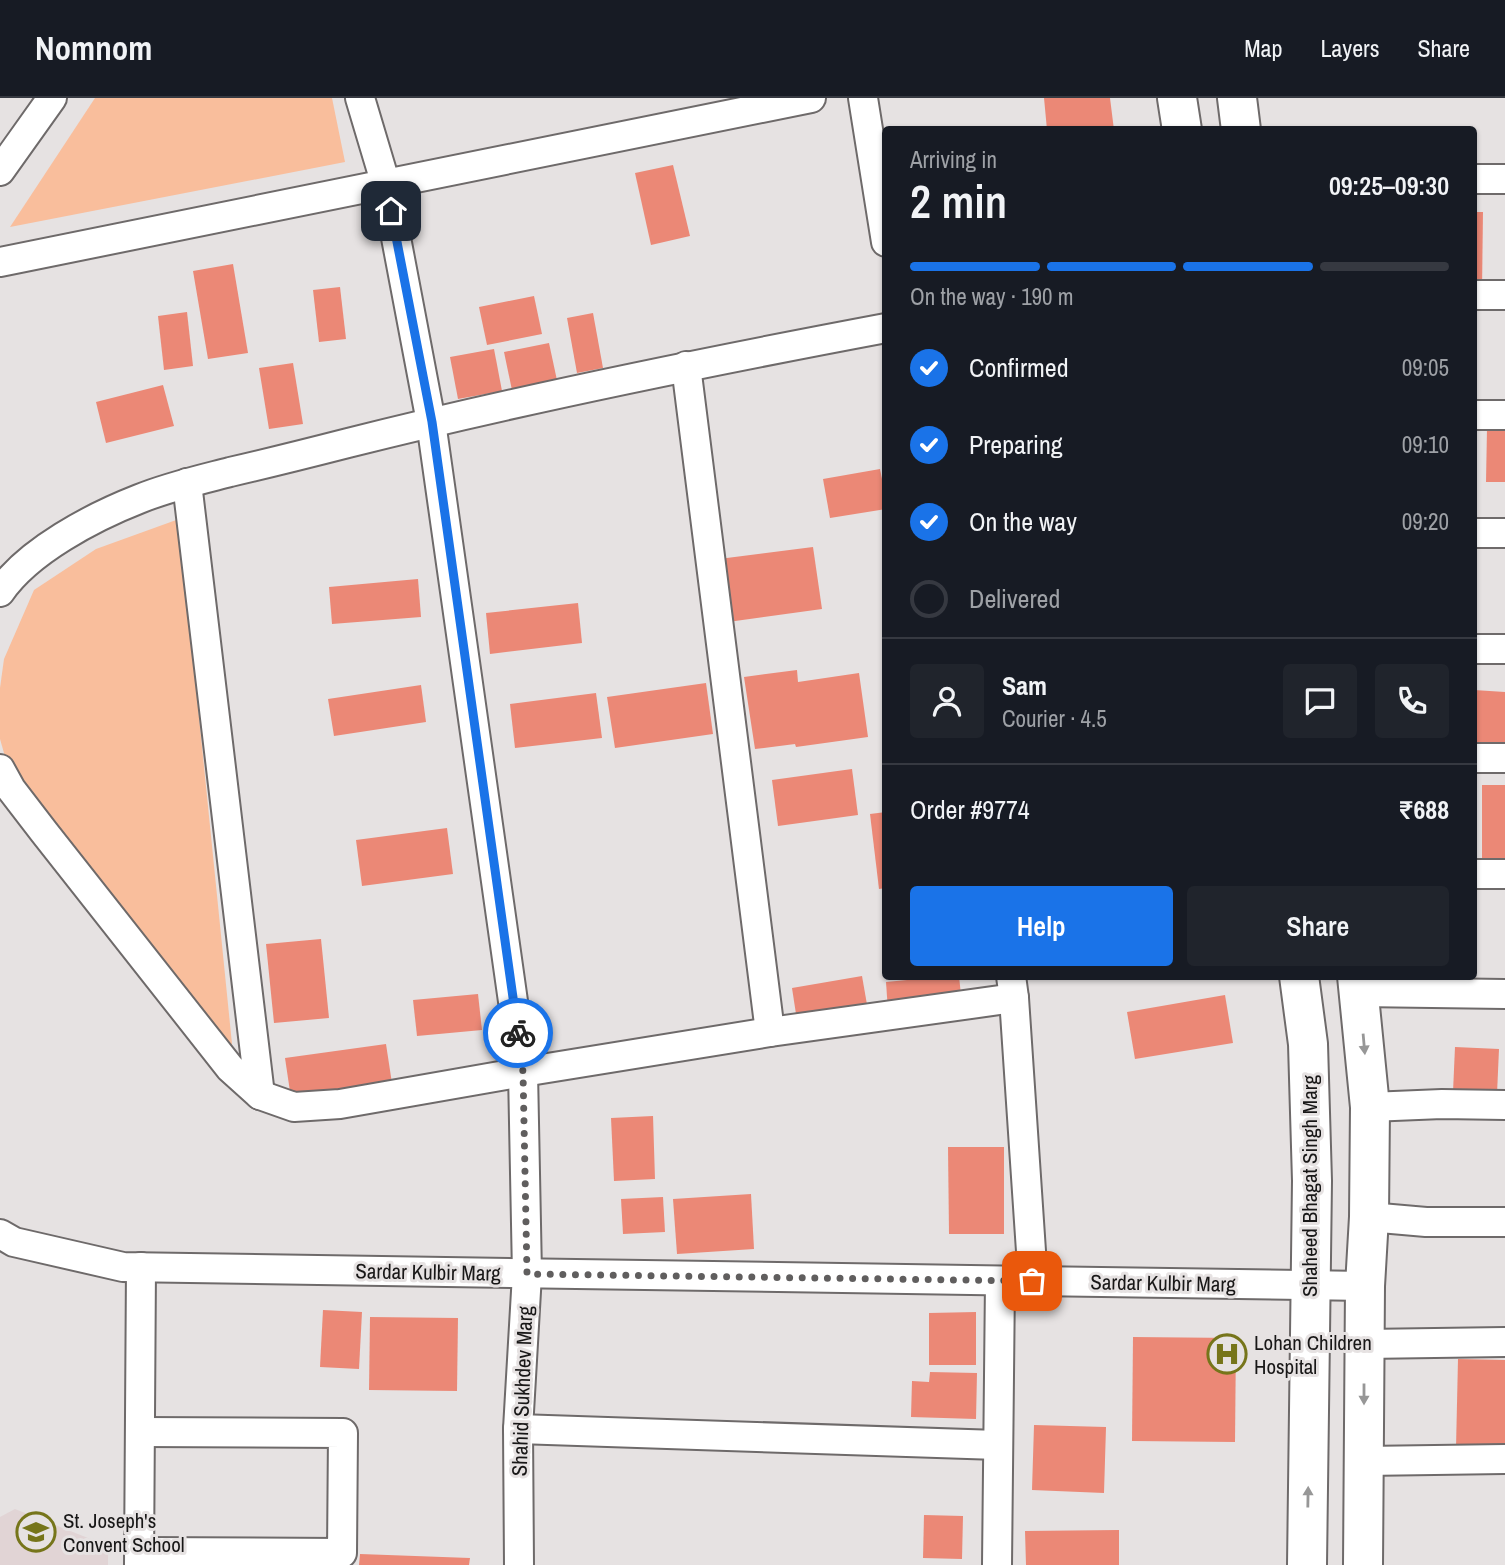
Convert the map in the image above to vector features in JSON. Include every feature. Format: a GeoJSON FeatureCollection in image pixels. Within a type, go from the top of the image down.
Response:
{"type":"FeatureCollection","features":[{"type":"Feature","properties":{"kind":"street"},"geometry":{"type":"LineString","coordinates":[[0,171],[52,98]]}},
{"type":"Feature","properties":{"kind":"street","name":"Shahid Sukhdev Marg"},"geometry":{"type":"LineString","coordinates":[[360,98],[386,185],[432,422],[523,1072],[527,1274],[518,1429],[519,1565]]}},
{"type":"Feature","properties":{"kind":"street"},"geometry":{"type":"LineString","coordinates":[[0,262],[811,98]]}},
{"type":"Feature","properties":{"kind":"street"},"geometry":{"type":"LineString","coordinates":[[863,98],[882,217]]}},
{"type":"Feature","properties":{"kind":"street"},"geometry":{"type":"LineString","coordinates":[[1177,98],[1181,126]]}},
{"type":"Feature","properties":{"kind":"street"},"geometry":{"type":"LineString","coordinates":[[1237,98],[1240,126]]}},
{"type":"Feature","properties":{"kind":"street"},"geometry":{"type":"LineString","coordinates":[[1477,179],[1505,179]]}},
{"type":"Feature","properties":{"kind":"street"},"geometry":{"type":"LineString","coordinates":[[1477,295],[1505,295]]}},
{"type":"Feature","properties":{"kind":"street"},"geometry":{"type":"LineString","coordinates":[[0,592],[9,579],[38,554],[95,518],[141,498],[187,483],[432,422],[686,366],[882,329]]}},
{"type":"Feature","properties":{"kind":"street"},"geometry":{"type":"LineString","coordinates":[[686,366],[771,1032]]}},
{"type":"Feature","properties":{"kind":"street"},"geometry":{"type":"LineString","coordinates":[[1477,415],[1505,415]]}},
{"type":"Feature","properties":{"kind":"street"},"geometry":{"type":"LineString","coordinates":[[187,483],[260,1095]]}},
{"type":"Feature","properties":{"kind":"street"},"geometry":{"type":"LineString","coordinates":[[1477,533],[1505,533]]}},
{"type":"Feature","properties":{"kind":"street"},"geometry":{"type":"LineString","coordinates":[[1477,649],[1505,649]]}},
{"type":"Feature","properties":{"kind":"street"},"geometry":{"type":"LineString","coordinates":[[1477,758],[1505,758]]}},
{"type":"Feature","properties":{"kind":"street"},"geometry":{"type":"LineString","coordinates":[[0,769],[11,789],[44,832],[230,1068],[260,1095],[294,1107],[340,1104],[771,1032],[1013,987],[1032,1281]]}},
{"type":"Feature","properties":{"kind":"street"},"geometry":{"type":"LineString","coordinates":[[1477,874],[1505,874]]}},
{"type":"Feature","properties":{"kind":"street","name":"Shaheed Bhagat Singh Marg"},"geometry":{"type":"LineString","coordinates":[[1299,980],[1308,1058],[1312,1181],[1307,1565]]}},
{"type":"Feature","properties":{"kind":"street"},"geometry":{"type":"LineString","coordinates":[[1363,1565],[1364,1344],[1370,1107],[1358,984],[1505,994]]}},
{"type":"Feature","properties":{"kind":"street"},"geometry":{"type":"LineString","coordinates":[[1370,1107],[1505,1105]]}},
{"type":"Feature","properties":{"kind":"street"},"geometry":{"type":"LineString","coordinates":[[1369,1217],[1426,1222],[1505,1222]]}},
{"type":"Feature","properties":{"kind":"street","name":"Sardar Kulbir Marg"},"geometry":{"type":"LineString","coordinates":[[0,1234],[15,1242],[123,1267],[1365,1286]]}},
{"type":"Feature","properties":{"kind":"street"},"geometry":{"type":"LineString","coordinates":[[140,1432],[343,1433],[342,1553],[139,1558],[140,1432],[142,1267]]}},
{"type":"Feature","properties":{"kind":"street"},"geometry":{"type":"LineString","coordinates":[[997,1565],[1000,1281]]}},
{"type":"Feature","properties":{"kind":"street"},"geometry":{"type":"LineString","coordinates":[[1364,1344],[1505,1342]]}},
{"type":"Feature","properties":{"kind":"street"},"geometry":{"type":"LineString","coordinates":[[518,1429],[998,1445]]}},
{"type":"Feature","properties":{"kind":"street"},"geometry":{"type":"LineString","coordinates":[[1364,1461],[1505,1459]]}},
{"type":"Feature","properties":{"kind":"shaded area"},"geometry":{"type":"Polygon","coordinates":[[[95,98],[332,98],[345,162],[10,227],[95,98]]]}},
{"type":"Feature","properties":{"kind":"shaded area"},"geometry":{"type":"Polygon","coordinates":[[[179,519],[232,1044],[216,1052],[12,781],[0,739],[0,688],[4,659],[34,590],[96,549],[179,519]]]}},
{"type":"Feature","properties":{"kind":"shaded area","name":"St. Joseph's Convent School"},"geometry":{"type":"Polygon","coordinates":[[[15,1509],[108,1546],[108,1565],[0,1565],[0,1517],[15,1509]]]}},
{"type":"Feature","properties":{"kind":"building"},"geometry":{"type":"Polygon","coordinates":[[[1044,98],[1110,98],[1114,126],[1047,126],[1044,98]]]}},
{"type":"Feature","properties":{"kind":"building"},"geometry":{"type":"Polygon","coordinates":[[[673,165],[690,236],[651,245],[635,173],[673,165]]]}},
{"type":"Feature","properties":{"kind":"building"},"geometry":{"type":"Polygon","coordinates":[[[1477,212],[1483,212],[1482,292],[1477,292],[1477,212]]]}},
{"type":"Feature","properties":{"kind":"building"},"geometry":{"type":"Polygon","coordinates":[[[233,264],[248,353],[208,359],[193,271],[233,264]]]}},
{"type":"Feature","properties":{"kind":"building"},"geometry":{"type":"Polygon","coordinates":[[[340,287],[346,339],[319,342],[313,290],[340,287]]]}},
{"type":"Feature","properties":{"kind":"building"},"geometry":{"type":"Polygon","coordinates":[[[534,296],[542,334],[487,345],[479,307],[534,296]]]}},
{"type":"Feature","properties":{"kind":"building"},"geometry":{"type":"Polygon","coordinates":[[[187,312],[193,366],[164,370],[158,316],[187,312]]]}},
{"type":"Feature","properties":{"kind":"building"},"geometry":{"type":"Polygon","coordinates":[[[593,313],[603,368],[577,373],[567,318],[593,313]]]}},
{"type":"Feature","properties":{"kind":"building"},"geometry":{"type":"Polygon","coordinates":[[[549,343],[558,385],[513,395],[504,352],[549,343]]]}},
{"type":"Feature","properties":{"kind":"building"},"geometry":{"type":"Polygon","coordinates":[[[494,349],[502,391],[458,399],[450,357],[494,349]]]}},
{"type":"Feature","properties":{"kind":"building"},"geometry":{"type":"Polygon","coordinates":[[[293,363],[303,424],[269,429],[259,368],[293,363]]]}},
{"type":"Feature","properties":{"kind":"building"},"geometry":{"type":"Polygon","coordinates":[[[163,385],[174,426],[106,443],[96,402],[163,385]]]}},
{"type":"Feature","properties":{"kind":"building"},"geometry":{"type":"Polygon","coordinates":[[[1487,429],[1505,429],[1505,482],[1486,482],[1487,429]]]}},
{"type":"Feature","properties":{"kind":"building"},"geometry":{"type":"Polygon","coordinates":[[[880,469],[882,510],[830,518],[823,479],[880,469]]]}},
{"type":"Feature","properties":{"kind":"building"},"geometry":{"type":"Polygon","coordinates":[[[813,547],[822,609],[728,622],[719,559],[813,547]]]}},
{"type":"Feature","properties":{"kind":"building"},"geometry":{"type":"Polygon","coordinates":[[[418,579],[421,617],[332,624],[329,587],[418,579]]]}},
{"type":"Feature","properties":{"kind":"building"},"geometry":{"type":"Polygon","coordinates":[[[578,603],[582,643],[490,654],[486,613],[578,603]]]}},
{"type":"Feature","properties":{"kind":"building"},"geometry":{"type":"Polygon","coordinates":[[[797,670],[798,682],[859,673],[868,737],[796,747],[795,744],[755,749],[744,677],[797,670]]]}},
{"type":"Feature","properties":{"kind":"building"},"geometry":{"type":"Polygon","coordinates":[[[706,683],[713,734],[615,748],[607,697],[706,683]]]}},
{"type":"Feature","properties":{"kind":"building"},"geometry":{"type":"Polygon","coordinates":[[[421,685],[426,722],[334,736],[328,699],[421,685]]]}},
{"type":"Feature","properties":{"kind":"building"},"geometry":{"type":"Polygon","coordinates":[[[1477,690],[1505,692],[1505,748],[1477,746],[1477,690]]]}},
{"type":"Feature","properties":{"kind":"building"},"geometry":{"type":"Polygon","coordinates":[[[596,693],[602,738],[515,748],[510,704],[596,693]]]}},
{"type":"Feature","properties":{"kind":"building"},"geometry":{"type":"Polygon","coordinates":[[[852,769],[858,815],[778,826],[772,780],[852,769]]]}},
{"type":"Feature","properties":{"kind":"building"},"geometry":{"type":"Polygon","coordinates":[[[1482,785],[1505,785],[1505,866],[1482,866],[1482,785]]]}},
{"type":"Feature","properties":{"kind":"building"},"geometry":{"type":"Polygon","coordinates":[[[882,812],[882,889],[879,889],[870,814],[882,812]]]}},
{"type":"Feature","properties":{"kind":"building"},"geometry":{"type":"Polygon","coordinates":[[[447,828],[453,874],[362,886],[356,840],[447,828]]]}},
{"type":"Feature","properties":{"kind":"building"},"geometry":{"type":"Polygon","coordinates":[[[321,939],[329,1018],[274,1023],[266,944],[321,939]]]}},
{"type":"Feature","properties":{"kind":"building"},"geometry":{"type":"Polygon","coordinates":[[[862,976],[869,1016],[798,1027],[792,988],[862,976]]]}},
{"type":"Feature","properties":{"kind":"building"},"geometry":{"type":"Polygon","coordinates":[[[959,980],[962,1005],[888,1011],[886,982],[959,980]]]}},
{"type":"Feature","properties":{"kind":"building"},"geometry":{"type":"Polygon","coordinates":[[[478,994],[482,1030],[417,1036],[413,1000],[478,994]]]}},
{"type":"Feature","properties":{"kind":"building"},"geometry":{"type":"Polygon","coordinates":[[[1225,995],[1233,1043],[1135,1059],[1127,1012],[1225,995]]]}},
{"type":"Feature","properties":{"kind":"building"},"geometry":{"type":"Polygon","coordinates":[[[386,1044],[393,1090],[292,1105],[285,1058],[386,1044]]]}},
{"type":"Feature","properties":{"kind":"building"},"geometry":{"type":"Polygon","coordinates":[[[1455,1047],[1499,1049],[1497,1094],[1453,1092],[1455,1047]]]}},
{"type":"Feature","properties":{"kind":"building"},"geometry":{"type":"Polygon","coordinates":[[[653,1116],[655,1179],[614,1181],[611,1118],[653,1116]]]}},
{"type":"Feature","properties":{"kind":"building"},"geometry":{"type":"Polygon","coordinates":[[[948,1147],[1004,1147],[1004,1234],[949,1234],[948,1147]]]}},
{"type":"Feature","properties":{"kind":"building"},"geometry":{"type":"Polygon","coordinates":[[[751,1194],[754,1249],[677,1254],[673,1199],[751,1194]]]}},
{"type":"Feature","properties":{"kind":"building"},"geometry":{"type":"Polygon","coordinates":[[[663,1197],[665,1232],[623,1234],[621,1199],[663,1197]]]}},
{"type":"Feature","properties":{"kind":"building"},"geometry":{"type":"Polygon","coordinates":[[[323,1310],[362,1312],[359,1369],[320,1367],[323,1310]]]}},
{"type":"Feature","properties":{"kind":"building"},"geometry":{"type":"Polygon","coordinates":[[[976,1312],[976,1365],[929,1365],[929,1313],[976,1312]]]}},
{"type":"Feature","properties":{"kind":"building"},"geometry":{"type":"Polygon","coordinates":[[[370,1317],[458,1318],[457,1391],[369,1390],[370,1317]]]}},
{"type":"Feature","properties":{"kind":"building"},"geometry":{"type":"Polygon","coordinates":[[[1133,1337],[1236,1338],[1235,1442],[1132,1441],[1133,1337]]]}},
{"type":"Feature","properties":{"kind":"building"},"geometry":{"type":"Polygon","coordinates":[[[1458,1359],[1505,1360],[1505,1449],[1456,1448],[1458,1359]]]}},
{"type":"Feature","properties":{"kind":"building"},"geometry":{"type":"Polygon","coordinates":[[[930,1372],[977,1373],[976,1419],[911,1417],[912,1381],[929,1382],[930,1372]]]}},
{"type":"Feature","properties":{"kind":"building"},"geometry":{"type":"Polygon","coordinates":[[[1034,1425],[1106,1427],[1104,1493],[1032,1490],[1034,1425]]]}},
{"type":"Feature","properties":{"kind":"building"},"geometry":{"type":"Polygon","coordinates":[[[924,1515],[963,1516],[962,1559],[923,1558],[924,1515]]]}},
{"type":"Feature","properties":{"kind":"building"},"geometry":{"type":"Polygon","coordinates":[[[1119,1530],[1119,1565],[1026,1565],[1025,1531],[1119,1530]]]}},
{"type":"Feature","properties":{"kind":"building"},"geometry":{"type":"Polygon","coordinates":[[[360,1554],[470,1558],[469,1565],[359,1565],[360,1554]]]}},
{"type":"Feature","properties":{"kind":"way so far"},"geometry":{"type":"LineString","coordinates":[[518,1033],[523,1072],[527,1274],[1032,1281]]}},
{"type":"Feature","properties":{"kind":"place","name":"Lohan Children Hospital"},"geometry":{"type":"Point","coordinates":[1227,1354]}},
{"type":"Feature","properties":{"kind":"place","name":"St. Joseph's Convent School"},"geometry":{"type":"Point","coordinates":[36,1532]}},
{"type":"Feature","properties":{"kind":"route"},"geometry":{"type":"LineString","coordinates":[[391,211],[432,422],[518,1033]]}}]}
